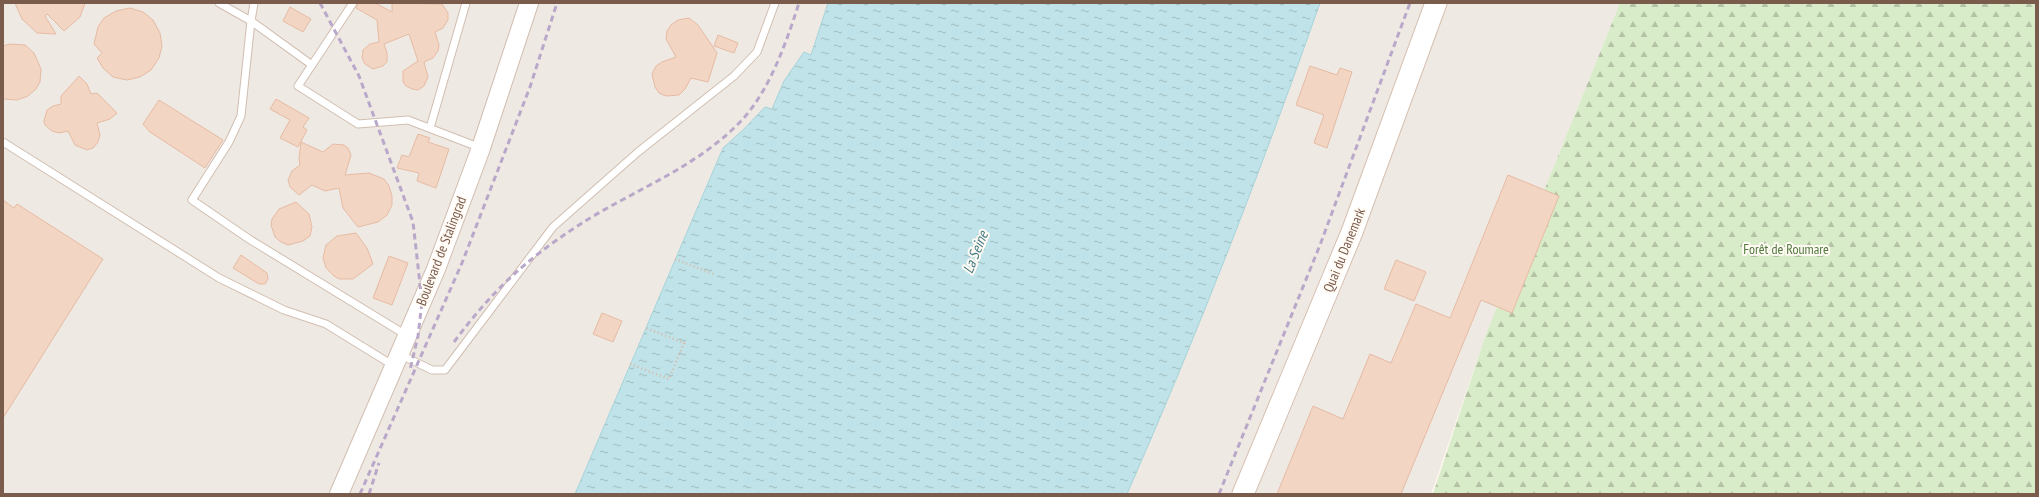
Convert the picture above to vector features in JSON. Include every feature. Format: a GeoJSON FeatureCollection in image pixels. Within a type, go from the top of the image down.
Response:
{"type":"FeatureCollection","features":[{"type":"Feature","properties":{"kind":"main road","name":"Quai du Danemark"},"geometry":{"type":"LineString","coordinates":[[1243,494],[1352,232],[1436,3]]}},
{"type":"Feature","properties":{"kind":"street","name":"Boulevard de Stalingrad"},"geometry":{"type":"LineString","coordinates":[[339,494],[436,269],[481,148],[529,3]]}},
{"type":"Feature","properties":{"kind":"lane"},"geometry":{"type":"LineString","coordinates":[[219,3],[251,21],[312,65]]}},
{"type":"Feature","properties":{"kind":"lane"},"geometry":{"type":"LineString","coordinates":[[254,3],[241,116],[229,142],[192,200],[249,239],[407,336]]}},
{"type":"Feature","properties":{"kind":"lane"},"geometry":{"type":"LineString","coordinates":[[353,3],[298,86],[358,124],[408,120],[481,148]]}},
{"type":"Feature","properties":{"kind":"lane"},"geometry":{"type":"LineString","coordinates":[[430,128],[466,3]]}},
{"type":"Feature","properties":{"kind":"lane"},"geometry":{"type":"LineString","coordinates":[[3,142],[219,278],[284,310],[326,324],[397,360],[432,370],[445,370],[553,227],[638,152],[734,76],[757,52],[775,3]]}},
{"type":"Feature","properties":{"kind":"path"},"geometry":{"type":"LineString","coordinates":[[675,259],[716,275]]}},
{"type":"Feature","properties":{"kind":"path"},"geometry":{"type":"LineString","coordinates":[[630,364],[669,379],[684,343],[646,328]]}},
{"type":"Feature","properties":{"kind":"shaded area"},"geometry":{"type":"Polygon","coordinates":[[[3,3],[828,3],[811,55],[804,53],[784,81],[772,109],[723,148],[575,494],[3,494],[3,3]]]}},
{"type":"Feature","properties":{"kind":"shaded area"},"geometry":{"type":"Polygon","coordinates":[[[1271,3],[1620,3],[1486,334],[1431,494],[1104,494],[1271,3]]]}},
{"type":"Feature","properties":{"kind":"green space","name":"Forêt de Roumare"},"geometry":{"type":"Polygon","coordinates":[[[1620,3],[2036,3],[2036,494],[1433,494],[1486,334],[1620,3]]]}},
{"type":"Feature","properties":{"kind":"water","name":"La Seine"},"geometry":{"type":"Polygon","coordinates":[[[828,3],[1320,3],[1228,250],[1179,373],[1127,494],[575,494],[723,148],[765,107],[772,109],[784,81],[804,52],[811,55],[828,3]]]}},
{"type":"Feature","properties":{"kind":"building"},"geometry":{"type":"Polygon","coordinates":[[[15,3],[85,3],[80,17],[64,31],[47,14],[45,16],[56,34],[37,33],[22,19],[15,3]]]}},
{"type":"Feature","properties":{"kind":"building"},"geometry":{"type":"Polygon","coordinates":[[[358,3],[375,3],[392,12],[392,3],[442,4],[448,13],[448,20],[443,28],[435,32],[439,45],[438,51],[433,58],[424,62],[428,77],[424,86],[418,90],[412,89],[406,86],[403,82],[403,71],[418,61],[409,34],[384,44],[387,53],[387,62],[383,66],[373,69],[365,64],[362,58],[363,50],[370,44],[379,42],[377,20],[356,8],[358,3]]]}},
{"type":"Feature","properties":{"kind":"building"},"geometry":{"type":"Polygon","coordinates":[[[290,7],[311,19],[303,32],[283,21],[290,7]]]}},
{"type":"Feature","properties":{"kind":"building"},"geometry":{"type":"Polygon","coordinates":[[[130,8],[143,12],[153,20],[160,33],[162,46],[159,58],[151,70],[140,77],[127,80],[113,77],[103,68],[97,58],[102,53],[94,44],[98,27],[104,18],[116,11],[130,8]]]}},
{"type":"Feature","properties":{"kind":"building"},"geometry":{"type":"Polygon","coordinates":[[[689,18],[698,25],[717,53],[708,82],[691,78],[685,89],[679,95],[666,96],[659,93],[655,87],[652,74],[656,66],[676,57],[666,39],[667,31],[671,25],[678,20],[689,18]]]}},
{"type":"Feature","properties":{"kind":"building"},"geometry":{"type":"Polygon","coordinates":[[[718,35],[738,43],[734,53],[714,46],[718,35]]]}},
{"type":"Feature","properties":{"kind":"building"},"geometry":{"type":"Polygon","coordinates":[[[10,44],[25,45],[34,53],[41,69],[40,82],[36,89],[28,96],[17,100],[3,99],[3,46],[10,44]]]}},
{"type":"Feature","properties":{"kind":"building"},"geometry":{"type":"Polygon","coordinates":[[[1310,66],[1337,75],[1340,68],[1352,72],[1327,148],[1314,143],[1324,115],[1296,105],[1310,66]]]}},
{"type":"Feature","properties":{"kind":"building"},"geometry":{"type":"Polygon","coordinates":[[[79,76],[87,84],[91,94],[97,93],[117,113],[110,119],[97,123],[100,135],[98,142],[93,148],[87,150],[75,145],[68,131],[59,133],[52,131],[45,125],[44,121],[47,110],[53,106],[61,104],[61,96],[79,76]]]}},
{"type":"Feature","properties":{"kind":"building"},"geometry":{"type":"Polygon","coordinates":[[[276,99],[309,118],[303,127],[307,130],[298,147],[280,138],[290,120],[270,109],[276,99]]]}},
{"type":"Feature","properties":{"kind":"building"},"geometry":{"type":"Polygon","coordinates":[[[159,100],[223,140],[205,168],[150,132],[143,124],[159,100]]]}},
{"type":"Feature","properties":{"kind":"building"},"geometry":{"type":"Polygon","coordinates":[[[418,134],[430,138],[428,142],[449,149],[436,188],[417,181],[419,173],[397,168],[402,155],[409,157],[418,134]]]}},
{"type":"Feature","properties":{"kind":"building"},"geometry":{"type":"Polygon","coordinates":[[[301,142],[323,152],[333,144],[344,145],[348,148],[351,155],[345,175],[369,173],[384,179],[389,186],[392,196],[392,205],[387,215],[378,222],[358,227],[343,208],[339,188],[325,191],[312,185],[299,195],[290,187],[288,180],[292,171],[300,165],[299,158],[301,142]]]}},
{"type":"Feature","properties":{"kind":"building"},"geometry":{"type":"Polygon","coordinates":[[[1508,175],[1559,196],[1512,313],[1481,300],[1401,494],[1277,494],[1313,406],[1343,419],[1370,354],[1391,363],[1416,304],[1450,318],[1508,175]]]}},
{"type":"Feature","properties":{"kind":"building"},"geometry":{"type":"Polygon","coordinates":[[[3,200],[14,208],[17,204],[103,259],[3,418],[3,200]]]}},
{"type":"Feature","properties":{"kind":"building"},"geometry":{"type":"Polygon","coordinates":[[[296,202],[309,214],[312,227],[310,236],[303,241],[288,245],[275,237],[271,225],[272,219],[279,209],[296,202]]]}},
{"type":"Feature","properties":{"kind":"building"},"geometry":{"type":"Polygon","coordinates":[[[356,233],[367,248],[373,264],[353,279],[339,279],[326,268],[323,258],[326,245],[337,236],[356,233]]]}},
{"type":"Feature","properties":{"kind":"building"},"geometry":{"type":"Polygon","coordinates":[[[241,255],[267,273],[268,279],[265,284],[259,284],[233,268],[241,255]]]}},
{"type":"Feature","properties":{"kind":"building"},"geometry":{"type":"Polygon","coordinates":[[[389,256],[408,263],[392,305],[373,298],[389,256]]]}},
{"type":"Feature","properties":{"kind":"building"},"geometry":{"type":"Polygon","coordinates":[[[1396,260],[1426,272],[1414,301],[1384,289],[1396,260]]]}},
{"type":"Feature","properties":{"kind":"building"},"geometry":{"type":"Polygon","coordinates":[[[602,313],[622,321],[613,342],[593,334],[602,313]]]}},
{"type":"Feature","properties":{"kind":"railway"},"geometry":{"type":"LineString","coordinates":[[320,3],[359,76],[413,222],[422,302],[418,336],[410,370]]}},
{"type":"Feature","properties":{"kind":"railway"},"geometry":{"type":"LineString","coordinates":[[360,494],[462,263],[530,87],[557,3]]}},
{"type":"Feature","properties":{"kind":"railway"},"geometry":{"type":"LineString","coordinates":[[454,342],[496,292],[542,251],[600,212],[663,178],[704,153],[741,121],[751,109],[769,81],[783,50],[799,3]]}},
{"type":"Feature","properties":{"kind":"railway"},"geometry":{"type":"LineString","coordinates":[[1219,494],[1320,245],[1410,3]]}},
{"type":"Feature","properties":{"kind":"railway"},"geometry":{"type":"LineString","coordinates":[[369,494],[379,463]]}}]}
